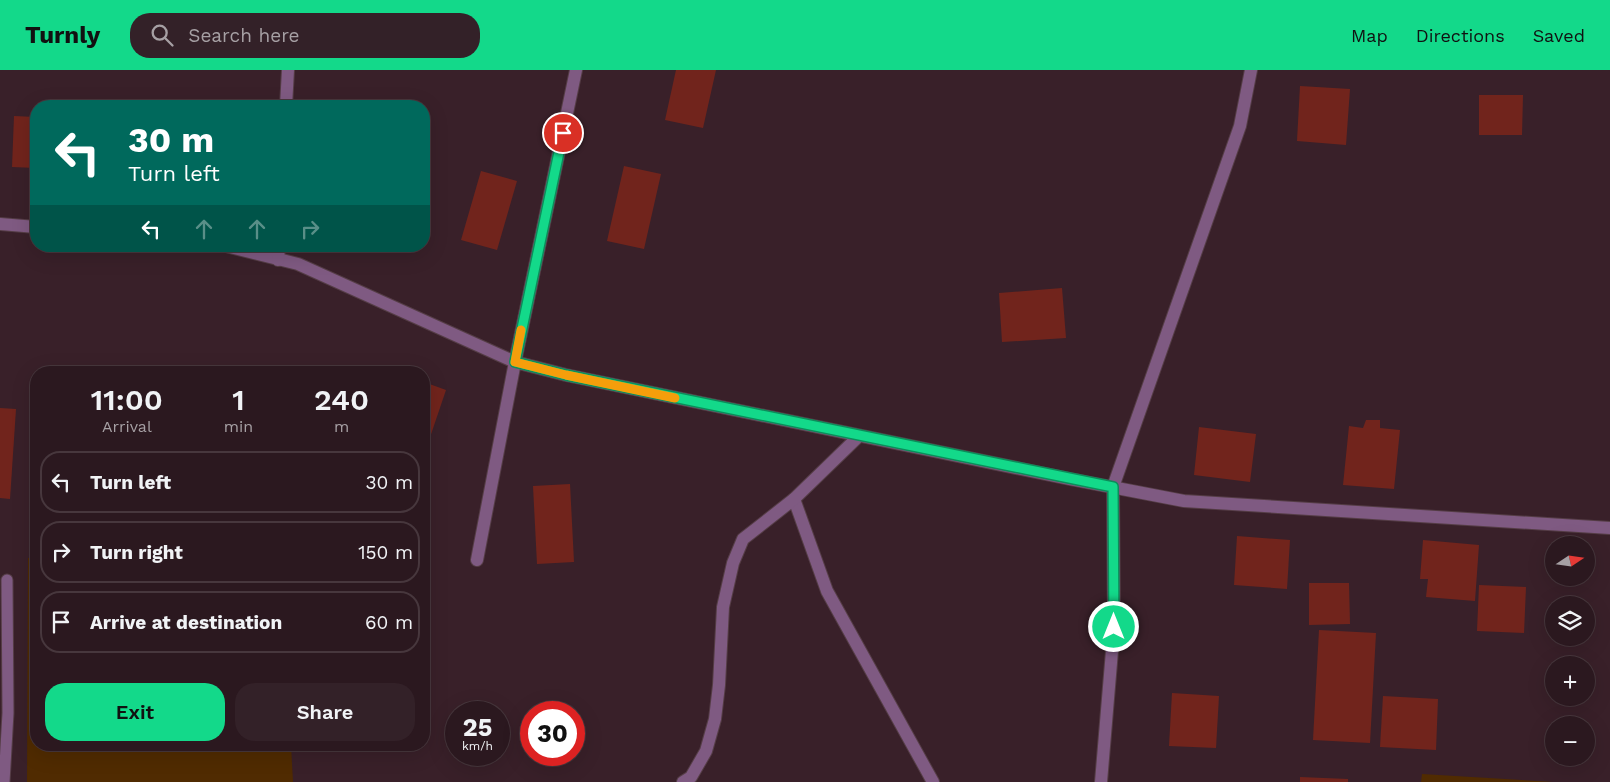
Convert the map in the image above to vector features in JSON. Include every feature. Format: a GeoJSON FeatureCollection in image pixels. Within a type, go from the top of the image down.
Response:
{"type":"FeatureCollection","features":[{"type":"Feature","properties":{"kind":"street"},"geometry":{"type":"LineString","coordinates":[[286,100],[288,70]]}},
{"type":"Feature","properties":{"kind":"street"},"geometry":{"type":"LineString","coordinates":[[477,560],[515,362],[576,70]]}},
{"type":"Feature","properties":{"kind":"street"},"geometry":{"type":"LineString","coordinates":[[1100,782],[1114,627],[1113,487],[1240,126],[1251,70]]}},
{"type":"Feature","properties":{"kind":"street"},"geometry":{"type":"LineString","coordinates":[[0,224],[30,226]]}},
{"type":"Feature","properties":{"kind":"street"},"geometry":{"type":"LineString","coordinates":[[248,252],[298,264],[515,362],[566,375],[859,436],[1184,501],[1610,528]]}},
{"type":"Feature","properties":{"kind":"street"},"geometry":{"type":"LineString","coordinates":[[278,260],[279,252]]}},
{"type":"Feature","properties":{"kind":"street"},"geometry":{"type":"LineString","coordinates":[[683,782],[690,777],[706,751],[715,719],[723,607],[732,563],[744,539],[794,499],[859,436]]}},
{"type":"Feature","properties":{"kind":"street"},"geometry":{"type":"LineString","coordinates":[[794,499],[827,591],[933,782]]}},
{"type":"Feature","properties":{"kind":"lane"},"geometry":{"type":"LineString","coordinates":[[4,782],[8,713],[6,580]]}},
{"type":"Feature","properties":{"kind":"shaded area"},"geometry":{"type":"Polygon","coordinates":[[[28,558],[30,558],[30,751],[291,751],[293,782],[27,782],[28,558]]]}},
{"type":"Feature","properties":{"kind":"shaded area"},"geometry":{"type":"Polygon","coordinates":[[[1422,774],[1553,782],[1421,782],[1422,774]]]}},
{"type":"Feature","properties":{"kind":"building"},"geometry":{"type":"Polygon","coordinates":[[[676,70],[716,70],[703,128],[665,120],[676,70]]]}},
{"type":"Feature","properties":{"kind":"building"},"geometry":{"type":"Polygon","coordinates":[[[1300,86],[1350,89],[1346,145],[1297,141],[1300,86]]]}},
{"type":"Feature","properties":{"kind":"building"},"geometry":{"type":"Polygon","coordinates":[[[1479,95],[1523,95],[1522,135],[1479,135],[1479,95]]]}},
{"type":"Feature","properties":{"kind":"building"},"geometry":{"type":"Polygon","coordinates":[[[14,116],[30,117],[30,168],[12,167],[14,116]]]}},
{"type":"Feature","properties":{"kind":"building"},"geometry":{"type":"Polygon","coordinates":[[[624,166],[661,174],[644,249],[607,241],[624,166]]]}},
{"type":"Feature","properties":{"kind":"building"},"geometry":{"type":"Polygon","coordinates":[[[481,171],[517,181],[497,250],[461,240],[481,171]]]}},
{"type":"Feature","properties":{"kind":"building"},"geometry":{"type":"Polygon","coordinates":[[[1062,288],[1066,338],[1002,342],[999,293],[1062,288]]]}},
{"type":"Feature","properties":{"kind":"building"},"geometry":{"type":"Polygon","coordinates":[[[430,384],[446,390],[430,437],[430,384]]]}},
{"type":"Feature","properties":{"kind":"building"},"geometry":{"type":"Polygon","coordinates":[[[0,408],[16,409],[10,499],[0,498],[0,408]]]}},
{"type":"Feature","properties":{"kind":"building"},"geometry":{"type":"Polygon","coordinates":[[[1366,420],[1380,420],[1380,428],[1400,430],[1394,489],[1343,485],[1349,426],[1363,428],[1366,420]]]}},
{"type":"Feature","properties":{"kind":"building"},"geometry":{"type":"Polygon","coordinates":[[[1199,427],[1256,434],[1250,482],[1194,475],[1199,427]]]}},
{"type":"Feature","properties":{"kind":"building"},"geometry":{"type":"Polygon","coordinates":[[[570,484],[574,562],[537,564],[533,486],[570,484]]]}},
{"type":"Feature","properties":{"kind":"building"},"geometry":{"type":"Polygon","coordinates":[[[1237,536],[1290,540],[1287,589],[1234,585],[1237,536]]]}},
{"type":"Feature","properties":{"kind":"building"},"geometry":{"type":"Polygon","coordinates":[[[1423,540],[1479,545],[1475,601],[1426,597],[1428,579],[1420,579],[1423,540]]]}},
{"type":"Feature","properties":{"kind":"building"},"geometry":{"type":"Polygon","coordinates":[[[1309,583],[1349,583],[1350,624],[1309,625],[1309,583]]]}},
{"type":"Feature","properties":{"kind":"building"},"geometry":{"type":"Polygon","coordinates":[[[1479,585],[1526,587],[1524,633],[1477,631],[1479,585]]]}},
{"type":"Feature","properties":{"kind":"building"},"geometry":{"type":"Polygon","coordinates":[[[1319,630],[1376,633],[1370,743],[1313,740],[1319,630]]]}},
{"type":"Feature","properties":{"kind":"building"},"geometry":{"type":"Polygon","coordinates":[[[1172,693],[1219,696],[1216,748],[1169,746],[1172,693]]]}},
{"type":"Feature","properties":{"kind":"building"},"geometry":{"type":"Polygon","coordinates":[[[1383,696],[1438,699],[1436,750],[1380,747],[1383,696]]]}},
{"type":"Feature","properties":{"kind":"building"},"geometry":{"type":"Polygon","coordinates":[[[1300,777],[1348,779],[1348,782],[1300,782],[1300,777]]]}},
{"type":"Feature","properties":{"kind":"slow traffic"},"geometry":{"type":"LineString","coordinates":[[521,330],[515,362],[675,398]]}},
{"type":"Feature","properties":{"kind":"route"},"geometry":{"type":"LineString","coordinates":[[563,133],[515,362],[566,375],[1113,487],[1114,627]]}}]}
